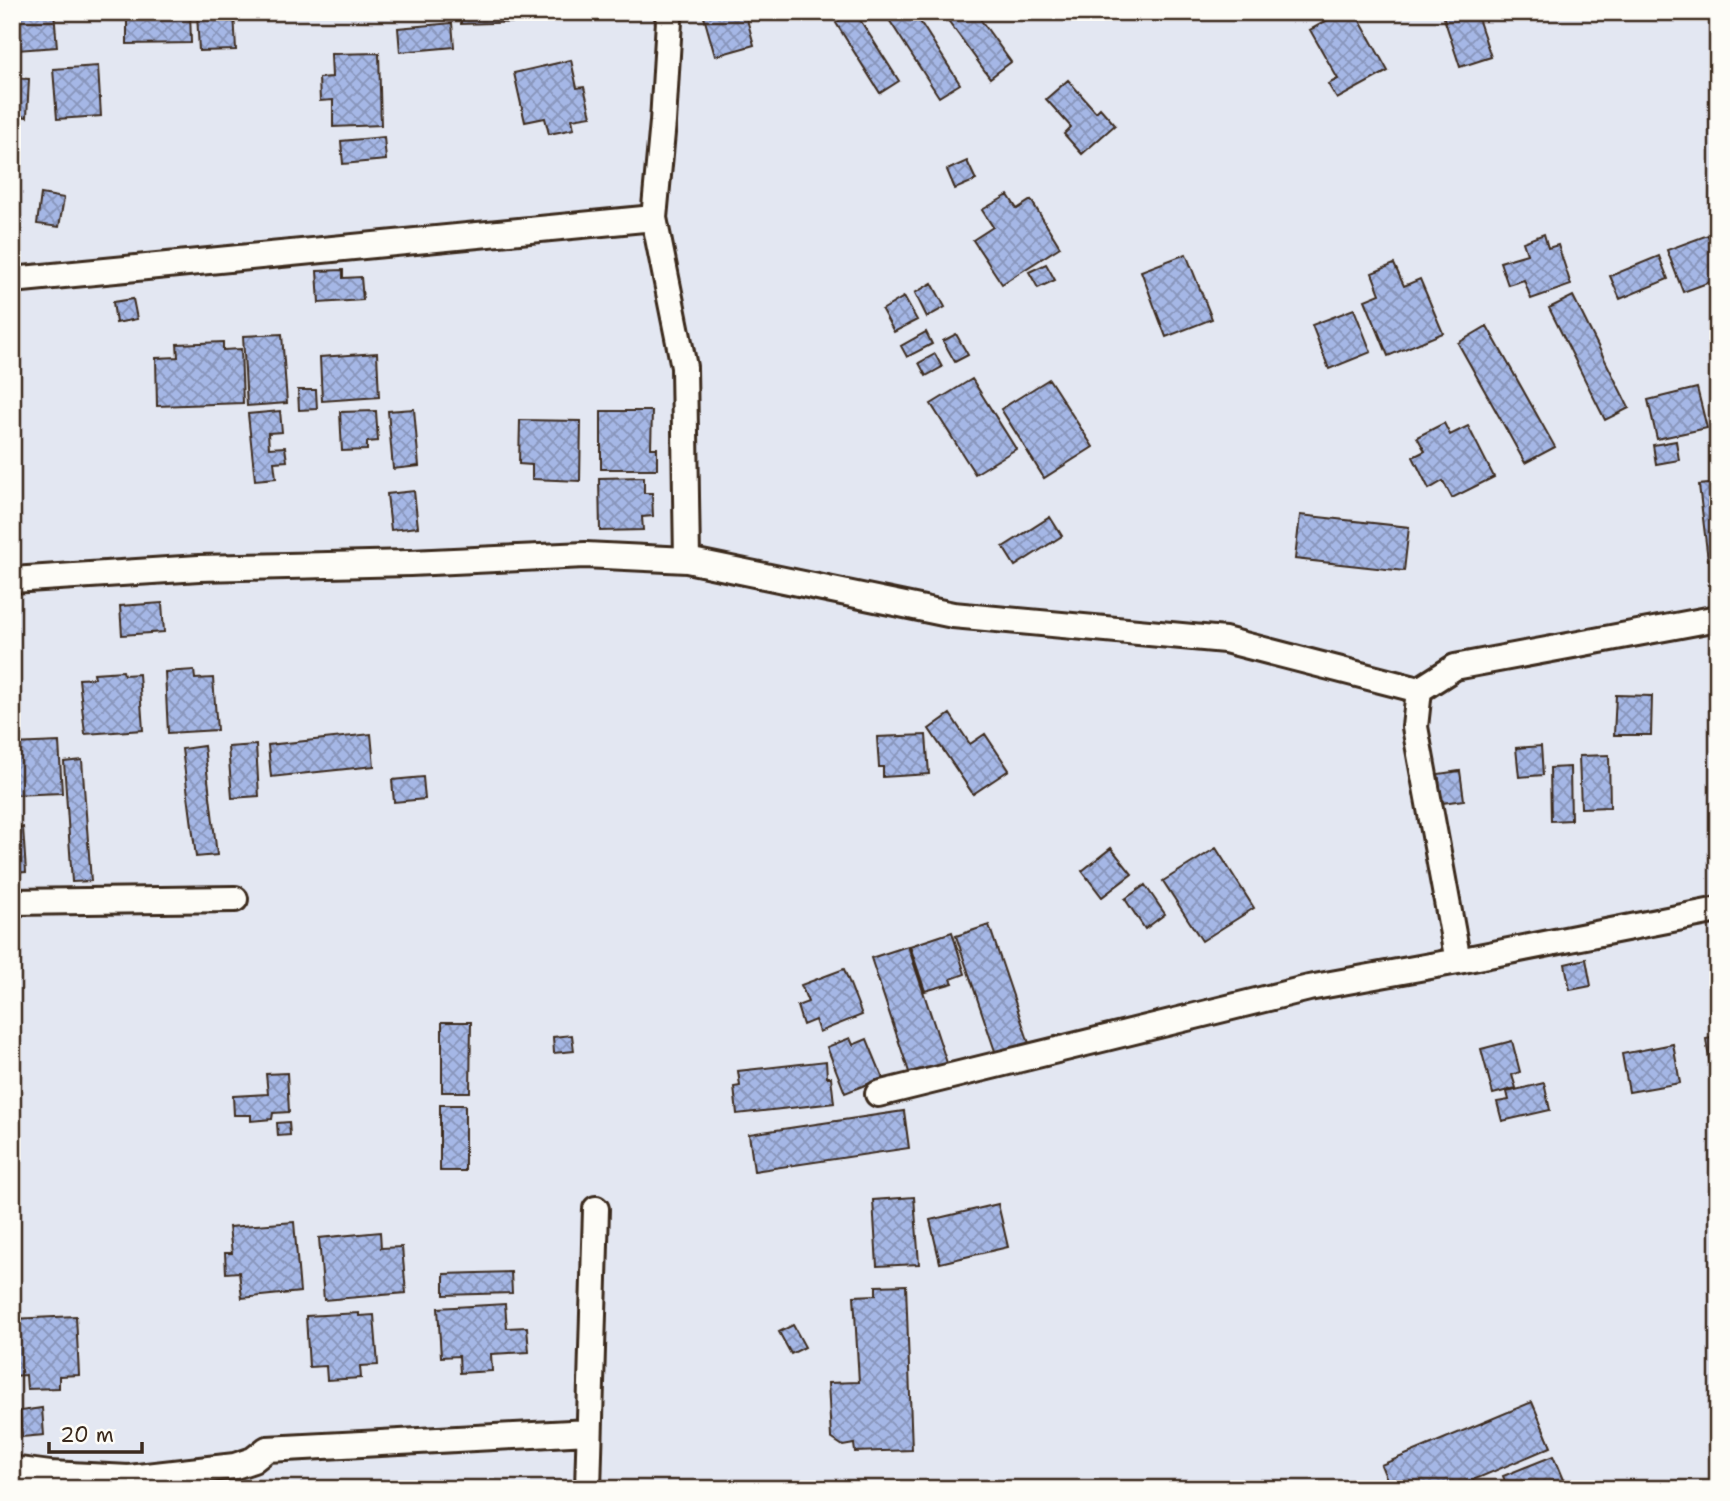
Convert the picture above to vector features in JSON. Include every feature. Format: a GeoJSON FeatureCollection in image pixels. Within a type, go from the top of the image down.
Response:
{"type":"FeatureCollection","features":[{"type":"Feature","properties":{"kind":"street"},"geometry":{"type":"LineString","coordinates":[[667,12],[669,21],[664,109],[653,218],[684,367],[687,560]]}},
{"type":"Feature","properties":{"kind":"street"},"geometry":{"type":"LineString","coordinates":[[12,280],[653,218]]}},
{"type":"Feature","properties":{"kind":"street"},"geometry":{"type":"LineString","coordinates":[[12,580],[199,568],[410,563],[585,555],[687,560],[953,615],[1225,640],[1419,690],[1455,667],[1718,618]]}},
{"type":"Feature","properties":{"kind":"street"},"geometry":{"type":"LineString","coordinates":[[1419,690],[1415,727],[1458,961]]}},
{"type":"Feature","properties":{"kind":"street"},"geometry":{"type":"LineString","coordinates":[[12,902],[235,899]]}},
{"type":"Feature","properties":{"kind":"street"},"geometry":{"type":"LineString","coordinates":[[878,1094],[1308,988],[1718,910]]}},
{"type":"Feature","properties":{"kind":"street"},"geometry":{"type":"LineString","coordinates":[[588,1489],[596,1209]]}},
{"type":"Feature","properties":{"kind":"street"},"geometry":{"type":"LineString","coordinates":[[12,1469],[128,1478],[235,1466],[253,1460],[267,1449],[590,1432]]}},
{"type":"Feature","properties":{"kind":"building"},"geometry":{"type":"Polygon","coordinates":[[[14,12],[54,12],[57,47],[17,50],[14,12]]]}},
{"type":"Feature","properties":{"kind":"building"},"geometry":{"type":"Polygon","coordinates":[[[127,12],[190,12],[191,43],[127,44],[127,12]]]}},
{"type":"Feature","properties":{"kind":"building"},"geometry":{"type":"Polygon","coordinates":[[[234,12],[236,50],[199,51],[197,13],[234,12]]]}},
{"type":"Feature","properties":{"kind":"building"},"geometry":{"type":"Polygon","coordinates":[[[461,12],[523,12],[523,22],[461,24],[461,12]]]}},
{"type":"Feature","properties":{"kind":"building"},"geometry":{"type":"Polygon","coordinates":[[[723,12],[745,12],[754,45],[715,56],[704,17],[723,12]]]}},
{"type":"Feature","properties":{"kind":"building"},"geometry":{"type":"Polygon","coordinates":[[[853,12],[899,81],[880,93],[836,23],[853,12]]]}},
{"type":"Feature","properties":{"kind":"building"},"geometry":{"type":"Polygon","coordinates":[[[884,12],[914,12],[960,84],[939,97],[884,12]]]}},
{"type":"Feature","properties":{"kind":"building"},"geometry":{"type":"Polygon","coordinates":[[[942,12],[975,12],[1011,62],[990,78],[942,12]]]}},
{"type":"Feature","properties":{"kind":"building"},"geometry":{"type":"Polygon","coordinates":[[[1197,12],[1221,12],[1201,20],[1197,12]]]}},
{"type":"Feature","properties":{"kind":"building"},"geometry":{"type":"Polygon","coordinates":[[[1342,12],[1355,12],[1388,71],[1337,99],[1328,84],[1338,79],[1310,30],[1342,12]]]}},
{"type":"Feature","properties":{"kind":"building"},"geometry":{"type":"Polygon","coordinates":[[[1442,12],[1476,12],[1491,57],[1460,67],[1442,12]]]}},
{"type":"Feature","properties":{"kind":"building"},"geometry":{"type":"Polygon","coordinates":[[[452,23],[454,47],[400,52],[398,28],[452,23]]]}},
{"type":"Feature","properties":{"kind":"building"},"geometry":{"type":"Polygon","coordinates":[[[379,53],[381,125],[333,127],[333,100],[320,101],[319,78],[332,77],[331,54],[379,53]]]}},
{"type":"Feature","properties":{"kind":"building"},"geometry":{"type":"Polygon","coordinates":[[[571,60],[577,88],[584,87],[591,116],[572,119],[574,129],[549,134],[545,118],[525,122],[514,73],[571,60]]]}},
{"type":"Feature","properties":{"kind":"building"},"geometry":{"type":"Polygon","coordinates":[[[98,66],[101,116],[57,119],[53,69],[98,66]]]}},
{"type":"Feature","properties":{"kind":"building"},"geometry":{"type":"Polygon","coordinates":[[[12,78],[29,79],[27,117],[21,116],[21,127],[12,127],[12,78]]]}},
{"type":"Feature","properties":{"kind":"building"},"geometry":{"type":"Polygon","coordinates":[[[1068,80],[1096,112],[1100,108],[1115,125],[1082,154],[1064,134],[1071,127],[1046,99],[1068,80]]]}},
{"type":"Feature","properties":{"kind":"building"},"geometry":{"type":"Polygon","coordinates":[[[384,137],[386,160],[343,164],[341,141],[384,137]]]}},
{"type":"Feature","properties":{"kind":"building"},"geometry":{"type":"Polygon","coordinates":[[[967,161],[976,180],[955,189],[947,170],[967,161]]]}},
{"type":"Feature","properties":{"kind":"building"},"geometry":{"type":"Polygon","coordinates":[[[41,194],[64,198],[59,227],[37,224],[41,194]]]}},
{"type":"Feature","properties":{"kind":"building"},"geometry":{"type":"Polygon","coordinates":[[[1008,195],[1017,209],[1031,200],[1060,247],[1002,284],[973,240],[993,227],[982,210],[1008,195]]]}},
{"type":"Feature","properties":{"kind":"building"},"geometry":{"type":"Polygon","coordinates":[[[1544,234],[1548,248],[1558,245],[1571,285],[1531,299],[1524,280],[1508,285],[1500,262],[1527,254],[1523,242],[1544,234]]]}},
{"type":"Feature","properties":{"kind":"building"},"geometry":{"type":"Polygon","coordinates":[[[1708,235],[1718,261],[1718,279],[1683,292],[1667,250],[1708,235]]]}},
{"type":"Feature","properties":{"kind":"building"},"geometry":{"type":"Polygon","coordinates":[[[1186,254],[1212,319],[1166,337],[1141,271],[1186,254]]]}},
{"type":"Feature","properties":{"kind":"building"},"geometry":{"type":"Polygon","coordinates":[[[1659,256],[1668,279],[1620,299],[1610,276],[1659,256]]]}},
{"type":"Feature","properties":{"kind":"building"},"geometry":{"type":"Polygon","coordinates":[[[1046,264],[1055,280],[1038,288],[1029,272],[1046,264]]]}},
{"type":"Feature","properties":{"kind":"building"},"geometry":{"type":"Polygon","coordinates":[[[1394,264],[1404,286],[1420,279],[1443,333],[1388,356],[1365,300],[1380,294],[1372,273],[1394,264]]]}},
{"type":"Feature","properties":{"kind":"building"},"geometry":{"type":"Polygon","coordinates":[[[343,270],[343,278],[361,277],[363,300],[319,303],[317,271],[343,270]]]}},
{"type":"Feature","properties":{"kind":"building"},"geometry":{"type":"Polygon","coordinates":[[[932,283],[945,307],[927,317],[915,293],[932,283]]]}},
{"type":"Feature","properties":{"kind":"building"},"geometry":{"type":"Polygon","coordinates":[[[1573,296],[1629,408],[1605,420],[1549,308],[1573,296]]]}},
{"type":"Feature","properties":{"kind":"building"},"geometry":{"type":"Polygon","coordinates":[[[904,297],[917,320],[894,332],[882,310],[904,297]]]}},
{"type":"Feature","properties":{"kind":"building"},"geometry":{"type":"Polygon","coordinates":[[[133,299],[137,319],[116,323],[113,302],[133,299]]]}},
{"type":"Feature","properties":{"kind":"building"},"geometry":{"type":"Polygon","coordinates":[[[1354,309],[1371,352],[1329,369],[1312,325],[1354,309]]]}},
{"type":"Feature","properties":{"kind":"building"},"geometry":{"type":"Polygon","coordinates":[[[1487,326],[1555,447],[1525,463],[1458,343],[1487,326]]]}},
{"type":"Feature","properties":{"kind":"building"},"geometry":{"type":"Polygon","coordinates":[[[926,332],[932,344],[907,357],[901,346],[926,332]]]}},
{"type":"Feature","properties":{"kind":"building"},"geometry":{"type":"Polygon","coordinates":[[[282,334],[287,403],[247,406],[243,336],[282,334]]]}},
{"type":"Feature","properties":{"kind":"building"},"geometry":{"type":"Polygon","coordinates":[[[956,334],[968,355],[955,362],[943,341],[956,334]]]}},
{"type":"Feature","properties":{"kind":"building"},"geometry":{"type":"Polygon","coordinates":[[[223,342],[223,350],[241,349],[243,403],[157,406],[156,358],[178,357],[177,344],[223,342]]]}},
{"type":"Feature","properties":{"kind":"building"},"geometry":{"type":"Polygon","coordinates":[[[377,353],[379,397],[322,401],[320,357],[377,353]]]}},
{"type":"Feature","properties":{"kind":"building"},"geometry":{"type":"Polygon","coordinates":[[[935,354],[942,367],[926,376],[919,363],[935,354]]]}},
{"type":"Feature","properties":{"kind":"building"},"geometry":{"type":"Polygon","coordinates":[[[972,379],[1016,449],[975,474],[931,404],[972,379]]]}},
{"type":"Feature","properties":{"kind":"building"},"geometry":{"type":"Polygon","coordinates":[[[1049,379],[1093,447],[1044,478],[1001,409],[1049,379]]]}},
{"type":"Feature","properties":{"kind":"building"},"geometry":{"type":"Polygon","coordinates":[[[1697,388],[1707,428],[1657,439],[1648,400],[1697,388]]]}},
{"type":"Feature","properties":{"kind":"building"},"geometry":{"type":"Polygon","coordinates":[[[298,390],[316,390],[317,409],[299,410],[298,390]]]}},
{"type":"Feature","properties":{"kind":"building"},"geometry":{"type":"Polygon","coordinates":[[[414,409],[419,466],[393,469],[388,411],[414,409]]]}},
{"type":"Feature","properties":{"kind":"building"},"geometry":{"type":"Polygon","coordinates":[[[280,411],[282,432],[268,433],[269,448],[285,447],[287,461],[274,462],[276,478],[255,480],[248,414],[280,411]]]}},
{"type":"Feature","properties":{"kind":"building"},"geometry":{"type":"Polygon","coordinates":[[[376,411],[378,441],[367,442],[367,450],[342,451],[340,412],[376,411]]]}},
{"type":"Feature","properties":{"kind":"building"},"geometry":{"type":"Polygon","coordinates":[[[601,411],[652,411],[651,448],[657,448],[657,469],[601,469],[601,411]]]}},
{"type":"Feature","properties":{"kind":"building"},"geometry":{"type":"Polygon","coordinates":[[[520,420],[581,421],[580,481],[532,479],[532,465],[519,464],[520,420]]]}},
{"type":"Feature","properties":{"kind":"building"},"geometry":{"type":"Polygon","coordinates":[[[1444,423],[1450,435],[1468,426],[1494,477],[1452,498],[1443,481],[1429,489],[1413,457],[1425,451],[1417,437],[1444,423]]]}},
{"type":"Feature","properties":{"kind":"building"},"geometry":{"type":"Polygon","coordinates":[[[1676,441],[1679,460],[1656,464],[1653,445],[1676,441]]]}},
{"type":"Feature","properties":{"kind":"building"},"geometry":{"type":"Polygon","coordinates":[[[644,477],[644,493],[652,493],[653,516],[642,517],[643,530],[600,531],[599,478],[644,477]]]}},
{"type":"Feature","properties":{"kind":"building"},"geometry":{"type":"Polygon","coordinates":[[[1718,483],[1718,559],[1708,560],[1699,485],[1718,483]]]}},
{"type":"Feature","properties":{"kind":"building"},"geometry":{"type":"Polygon","coordinates":[[[414,491],[418,527],[391,530],[387,494],[414,491]]]}},
{"type":"Feature","properties":{"kind":"building"},"geometry":{"type":"Polygon","coordinates":[[[1300,515],[1409,527],[1404,571],[1295,559],[1300,515]]]}},
{"type":"Feature","properties":{"kind":"building"},"geometry":{"type":"Polygon","coordinates":[[[1050,517],[1062,536],[1015,566],[1003,547],[1050,517]]]}},
{"type":"Feature","properties":{"kind":"building"},"geometry":{"type":"Polygon","coordinates":[[[162,603],[164,632],[122,635],[120,606],[162,603]]]}},
{"type":"Feature","properties":{"kind":"building"},"geometry":{"type":"Polygon","coordinates":[[[194,670],[195,679],[213,678],[217,730],[168,733],[165,672],[194,670]]]}},
{"type":"Feature","properties":{"kind":"building"},"geometry":{"type":"Polygon","coordinates":[[[123,671],[124,675],[139,674],[143,730],[85,734],[79,679],[95,678],[94,673],[123,671]]]}},
{"type":"Feature","properties":{"kind":"building"},"geometry":{"type":"Polygon","coordinates":[[[1616,695],[1652,696],[1651,735],[1614,735],[1616,695]]]}},
{"type":"Feature","properties":{"kind":"building"},"geometry":{"type":"Polygon","coordinates":[[[950,714],[970,744],[985,734],[1009,770],[973,794],[929,729],[950,714]]]}},
{"type":"Feature","properties":{"kind":"building"},"geometry":{"type":"Polygon","coordinates":[[[371,734],[374,766],[271,777],[268,745],[371,734]]]}},
{"type":"Feature","properties":{"kind":"building"},"geometry":{"type":"Polygon","coordinates":[[[926,735],[929,774],[883,777],[883,767],[879,767],[877,737],[926,735]]]}},
{"type":"Feature","properties":{"kind":"building"},"geometry":{"type":"Polygon","coordinates":[[[59,742],[62,793],[12,795],[12,744],[59,742]]]}},
{"type":"Feature","properties":{"kind":"building"},"geometry":{"type":"Polygon","coordinates":[[[256,745],[259,796],[232,798],[228,747],[256,745]]]}},
{"type":"Feature","properties":{"kind":"building"},"geometry":{"type":"Polygon","coordinates":[[[204,746],[217,855],[196,857],[182,749],[204,746]]]}},
{"type":"Feature","properties":{"kind":"building"},"geometry":{"type":"Polygon","coordinates":[[[1541,746],[1543,775],[1519,777],[1516,748],[1541,746]]]}},
{"type":"Feature","properties":{"kind":"building"},"geometry":{"type":"Polygon","coordinates":[[[1609,755],[1610,807],[1581,808],[1579,756],[1609,755]]]}},
{"type":"Feature","properties":{"kind":"building"},"geometry":{"type":"Polygon","coordinates":[[[82,760],[91,881],[72,882],[64,762],[82,760]]]}},
{"type":"Feature","properties":{"kind":"building"},"geometry":{"type":"Polygon","coordinates":[[[1570,767],[1571,820],[1551,821],[1550,768],[1570,767]]]}},
{"type":"Feature","properties":{"kind":"building"},"geometry":{"type":"Polygon","coordinates":[[[1460,771],[1464,800],[1442,803],[1438,774],[1460,771]]]}},
{"type":"Feature","properties":{"kind":"building"},"geometry":{"type":"Polygon","coordinates":[[[423,777],[425,799],[394,802],[392,780],[423,777]]]}},
{"type":"Feature","properties":{"kind":"building"},"geometry":{"type":"Polygon","coordinates":[[[23,827],[26,872],[12,873],[12,828],[23,827]]]}},
{"type":"Feature","properties":{"kind":"building"},"geometry":{"type":"Polygon","coordinates":[[[1111,848],[1132,874],[1102,897],[1082,871],[1111,848]]]}},
{"type":"Feature","properties":{"kind":"building"},"geometry":{"type":"Polygon","coordinates":[[[1216,848],[1254,908],[1202,941],[1163,881],[1216,848]]]}},
{"type":"Feature","properties":{"kind":"building"},"geometry":{"type":"Polygon","coordinates":[[[1145,885],[1165,914],[1145,929],[1125,899],[1145,885]]]}},
{"type":"Feature","properties":{"kind":"building"},"geometry":{"type":"Polygon","coordinates":[[[989,925],[1030,1046],[997,1057],[956,936],[989,925]]]}},
{"type":"Feature","properties":{"kind":"building"},"geometry":{"type":"Polygon","coordinates":[[[952,932],[965,974],[951,979],[953,983],[925,991],[910,946],[952,932]]]}},
{"type":"Feature","properties":{"kind":"building"},"geometry":{"type":"Polygon","coordinates":[[[908,946],[949,1069],[912,1081],[871,958],[908,946]]]}},
{"type":"Feature","properties":{"kind":"building"},"geometry":{"type":"Polygon","coordinates":[[[1586,959],[1591,986],[1570,990],[1565,964],[1586,959]]]}},
{"type":"Feature","properties":{"kind":"building"},"geometry":{"type":"Polygon","coordinates":[[[844,969],[862,1015],[819,1032],[815,1020],[803,1025],[797,1006],[808,1002],[801,985],[844,969]]]}},
{"type":"Feature","properties":{"kind":"building"},"geometry":{"type":"Polygon","coordinates":[[[1718,1002],[1718,1065],[1710,1066],[1706,1039],[1716,1037],[1711,1003],[1718,1002]]]}},
{"type":"Feature","properties":{"kind":"building"},"geometry":{"type":"Polygon","coordinates":[[[442,1022],[471,1022],[470,1092],[442,1092],[442,1022]]]}},
{"type":"Feature","properties":{"kind":"building"},"geometry":{"type":"Polygon","coordinates":[[[572,1035],[574,1051],[554,1053],[553,1037],[572,1035]]]}},
{"type":"Feature","properties":{"kind":"building"},"geometry":{"type":"Polygon","coordinates":[[[850,1038],[853,1045],[867,1039],[883,1078],[845,1093],[827,1047],[850,1038]]]}},
{"type":"Feature","properties":{"kind":"building"},"geometry":{"type":"Polygon","coordinates":[[[1512,1041],[1520,1072],[1512,1075],[1516,1088],[1493,1094],[1481,1049],[1512,1041]]]}},
{"type":"Feature","properties":{"kind":"building"},"geometry":{"type":"Polygon","coordinates":[[[1673,1044],[1680,1083],[1629,1092],[1622,1054],[1673,1044]]]}},
{"type":"Feature","properties":{"kind":"building"},"geometry":{"type":"Polygon","coordinates":[[[826,1061],[834,1103],[737,1114],[734,1087],[740,1086],[738,1071],[826,1061]]]}},
{"type":"Feature","properties":{"kind":"building"},"geometry":{"type":"Polygon","coordinates":[[[287,1073],[289,1112],[273,1113],[272,1119],[251,1121],[251,1115],[234,1115],[233,1096],[268,1094],[266,1074],[287,1073]]]}},
{"type":"Feature","properties":{"kind":"building"},"geometry":{"type":"Polygon","coordinates":[[[1544,1083],[1550,1110],[1502,1121],[1497,1102],[1509,1100],[1507,1092],[1544,1083]]]}},
{"type":"Feature","properties":{"kind":"building"},"geometry":{"type":"Polygon","coordinates":[[[440,1105],[465,1105],[465,1171],[440,1171],[440,1105]]]}},
{"type":"Feature","properties":{"kind":"building"},"geometry":{"type":"Polygon","coordinates":[[[904,1111],[909,1148],[754,1171],[749,1134],[904,1111]]]}},
{"type":"Feature","properties":{"kind":"building"},"geometry":{"type":"Polygon","coordinates":[[[289,1122],[290,1135],[278,1136],[277,1123],[289,1122]]]}},
{"type":"Feature","properties":{"kind":"building"},"geometry":{"type":"Polygon","coordinates":[[[914,1197],[919,1264],[877,1266],[873,1200],[914,1197]]]}},
{"type":"Feature","properties":{"kind":"building"},"geometry":{"type":"Polygon","coordinates":[[[998,1204],[1008,1247],[940,1263],[930,1220],[998,1204]]]}},
{"type":"Feature","properties":{"kind":"building"},"geometry":{"type":"Polygon","coordinates":[[[294,1222],[300,1292],[242,1298],[239,1272],[226,1273],[225,1253],[232,1253],[229,1227],[294,1222]]]}},
{"type":"Feature","properties":{"kind":"building"},"geometry":{"type":"Polygon","coordinates":[[[380,1232],[381,1248],[402,1247],[406,1293],[324,1300],[319,1238],[380,1232]]]}},
{"type":"Feature","properties":{"kind":"building"},"geometry":{"type":"Polygon","coordinates":[[[511,1272],[512,1293],[444,1295],[444,1274],[511,1272]]]}},
{"type":"Feature","properties":{"kind":"building"},"geometry":{"type":"Polygon","coordinates":[[[906,1285],[912,1450],[855,1452],[854,1444],[843,1446],[831,1438],[828,1383],[859,1382],[854,1296],[876,1295],[876,1286],[906,1285]]]}},
{"type":"Feature","properties":{"kind":"building"},"geometry":{"type":"Polygon","coordinates":[[[505,1304],[507,1328],[527,1327],[529,1352],[491,1354],[492,1371],[460,1373],[459,1356],[441,1357],[438,1308],[505,1304]]]}},
{"type":"Feature","properties":{"kind":"building"},"geometry":{"type":"Polygon","coordinates":[[[359,1313],[359,1316],[374,1315],[378,1365],[360,1366],[361,1378],[327,1380],[326,1366],[309,1367],[306,1316],[359,1313]]]}},
{"type":"Feature","properties":{"kind":"building"},"geometry":{"type":"Polygon","coordinates":[[[76,1316],[79,1375],[59,1376],[59,1388],[27,1389],[26,1375],[12,1376],[12,1319],[76,1316]]]}},
{"type":"Feature","properties":{"kind":"building"},"geometry":{"type":"Polygon","coordinates":[[[793,1325],[805,1347],[791,1354],[779,1332],[793,1325]]]}},
{"type":"Feature","properties":{"kind":"building"},"geometry":{"type":"Polygon","coordinates":[[[1532,1402],[1551,1447],[1452,1489],[1391,1489],[1381,1465],[1532,1402]]]}},
{"type":"Feature","properties":{"kind":"building"},"geometry":{"type":"Polygon","coordinates":[[[42,1408],[44,1435],[22,1437],[20,1411],[42,1408]]]}},
{"type":"Feature","properties":{"kind":"building"},"geometry":{"type":"Polygon","coordinates":[[[1553,1456],[1566,1487],[1576,1483],[1579,1489],[1508,1489],[1503,1476],[1553,1456]]]}}]}
